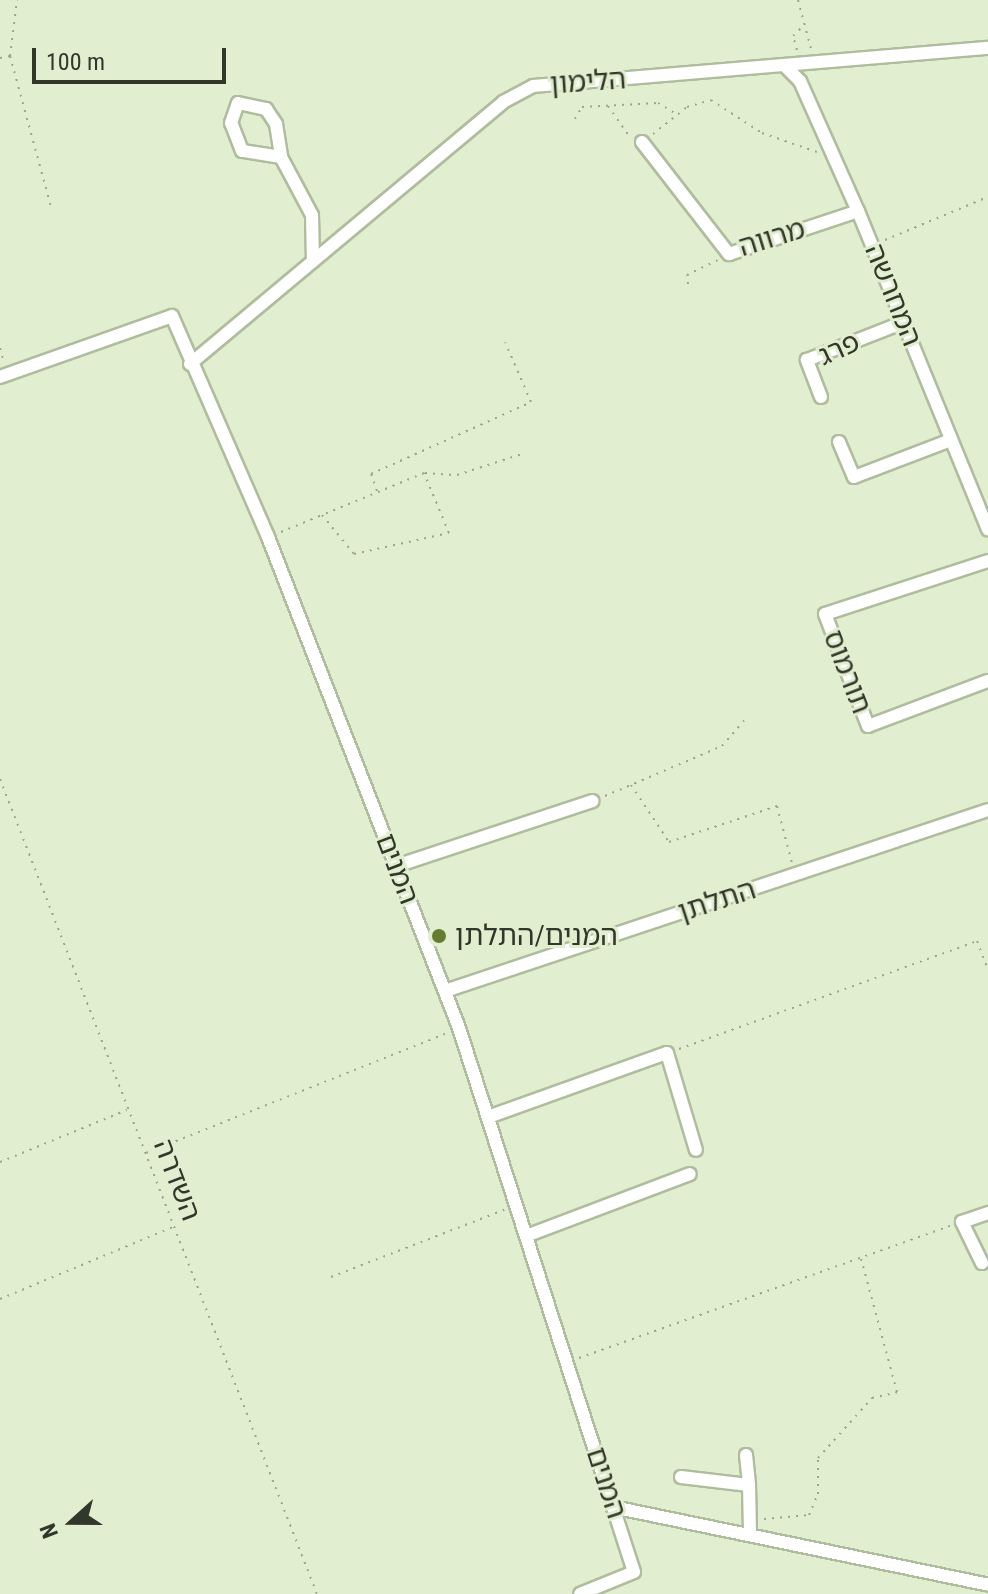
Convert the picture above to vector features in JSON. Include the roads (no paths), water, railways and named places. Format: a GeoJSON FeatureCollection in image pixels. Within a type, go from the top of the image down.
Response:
{"type":"FeatureCollection","features":[{"type":"Feature","properties":{"kind":"street","name":"הלימון"},"geometry":{"type":"LineString","coordinates":[[190,364],[503,102],[533,86],[988,48]]}},
{"type":"Feature","properties":{"kind":"street","name":"המחרשה"},"geometry":{"type":"LineString","coordinates":[[786,67],[830,149],[858,211],[988,530]]}},
{"type":"Feature","properties":{"kind":"street"},"geometry":{"type":"LineString","coordinates":[[281,157],[250,158],[242,151],[231,123],[238,103],[266,109],[281,157],[312,215],[313,261]]}},
{"type":"Feature","properties":{"kind":"street","name":"מרווה"},"geometry":{"type":"LineString","coordinates":[[642,142],[729,254],[858,211]]}},
{"type":"Feature","properties":{"kind":"street","name":"המנים"},"geometry":{"type":"LineString","coordinates":[[0,377],[172,316],[190,364],[268,537],[459,1028],[567,1362],[634,1572],[580,1594]]}},
{"type":"Feature","properties":{"kind":"street","name":"פרג"},"geometry":{"type":"LineString","coordinates":[[821,397],[807,360],[904,322]]}},
{"type":"Feature","properties":{"kind":"street"},"geometry":{"type":"LineString","coordinates":[[839,442],[854,477],[951,440]]}},
{"type":"Feature","properties":{"kind":"street","name":"תורמוס"},"geometry":{"type":"LineString","coordinates":[[988,561],[825,614],[868,726],[988,681]]}},
{"type":"Feature","properties":{"kind":"street"},"geometry":{"type":"LineString","coordinates":[[396,866],[593,801]]}},
{"type":"Feature","properties":{"kind":"street","name":"התלתן"},"geometry":{"type":"LineString","coordinates":[[445,991],[988,810]]}},
{"type":"Feature","properties":{"kind":"street"},"geometry":{"type":"LineString","coordinates":[[488,1117],[667,1053],[696,1150]]}},
{"type":"Feature","properties":{"kind":"street"},"geometry":{"type":"LineString","coordinates":[[526,1236],[690,1174]]}},
{"type":"Feature","properties":{"kind":"street"},"geometry":{"type":"LineString","coordinates":[[982,1263],[962,1222],[988,1213]]}},
{"type":"Feature","properties":{"kind":"street"},"geometry":{"type":"LineString","coordinates":[[746,1455],[750,1533]]}},
{"type":"Feature","properties":{"kind":"street"},"geometry":{"type":"LineString","coordinates":[[681,1477],[749,1485]]}},
{"type":"Feature","properties":{"kind":"street"},"geometry":{"type":"LineString","coordinates":[[613,1507],[750,1533],[988,1585]]}},
{"type":"Feature","properties":{"kind":"place","name":"המנים/התלתן"},"geometry":{"type":"Point","coordinates":[439,936]}}]}
